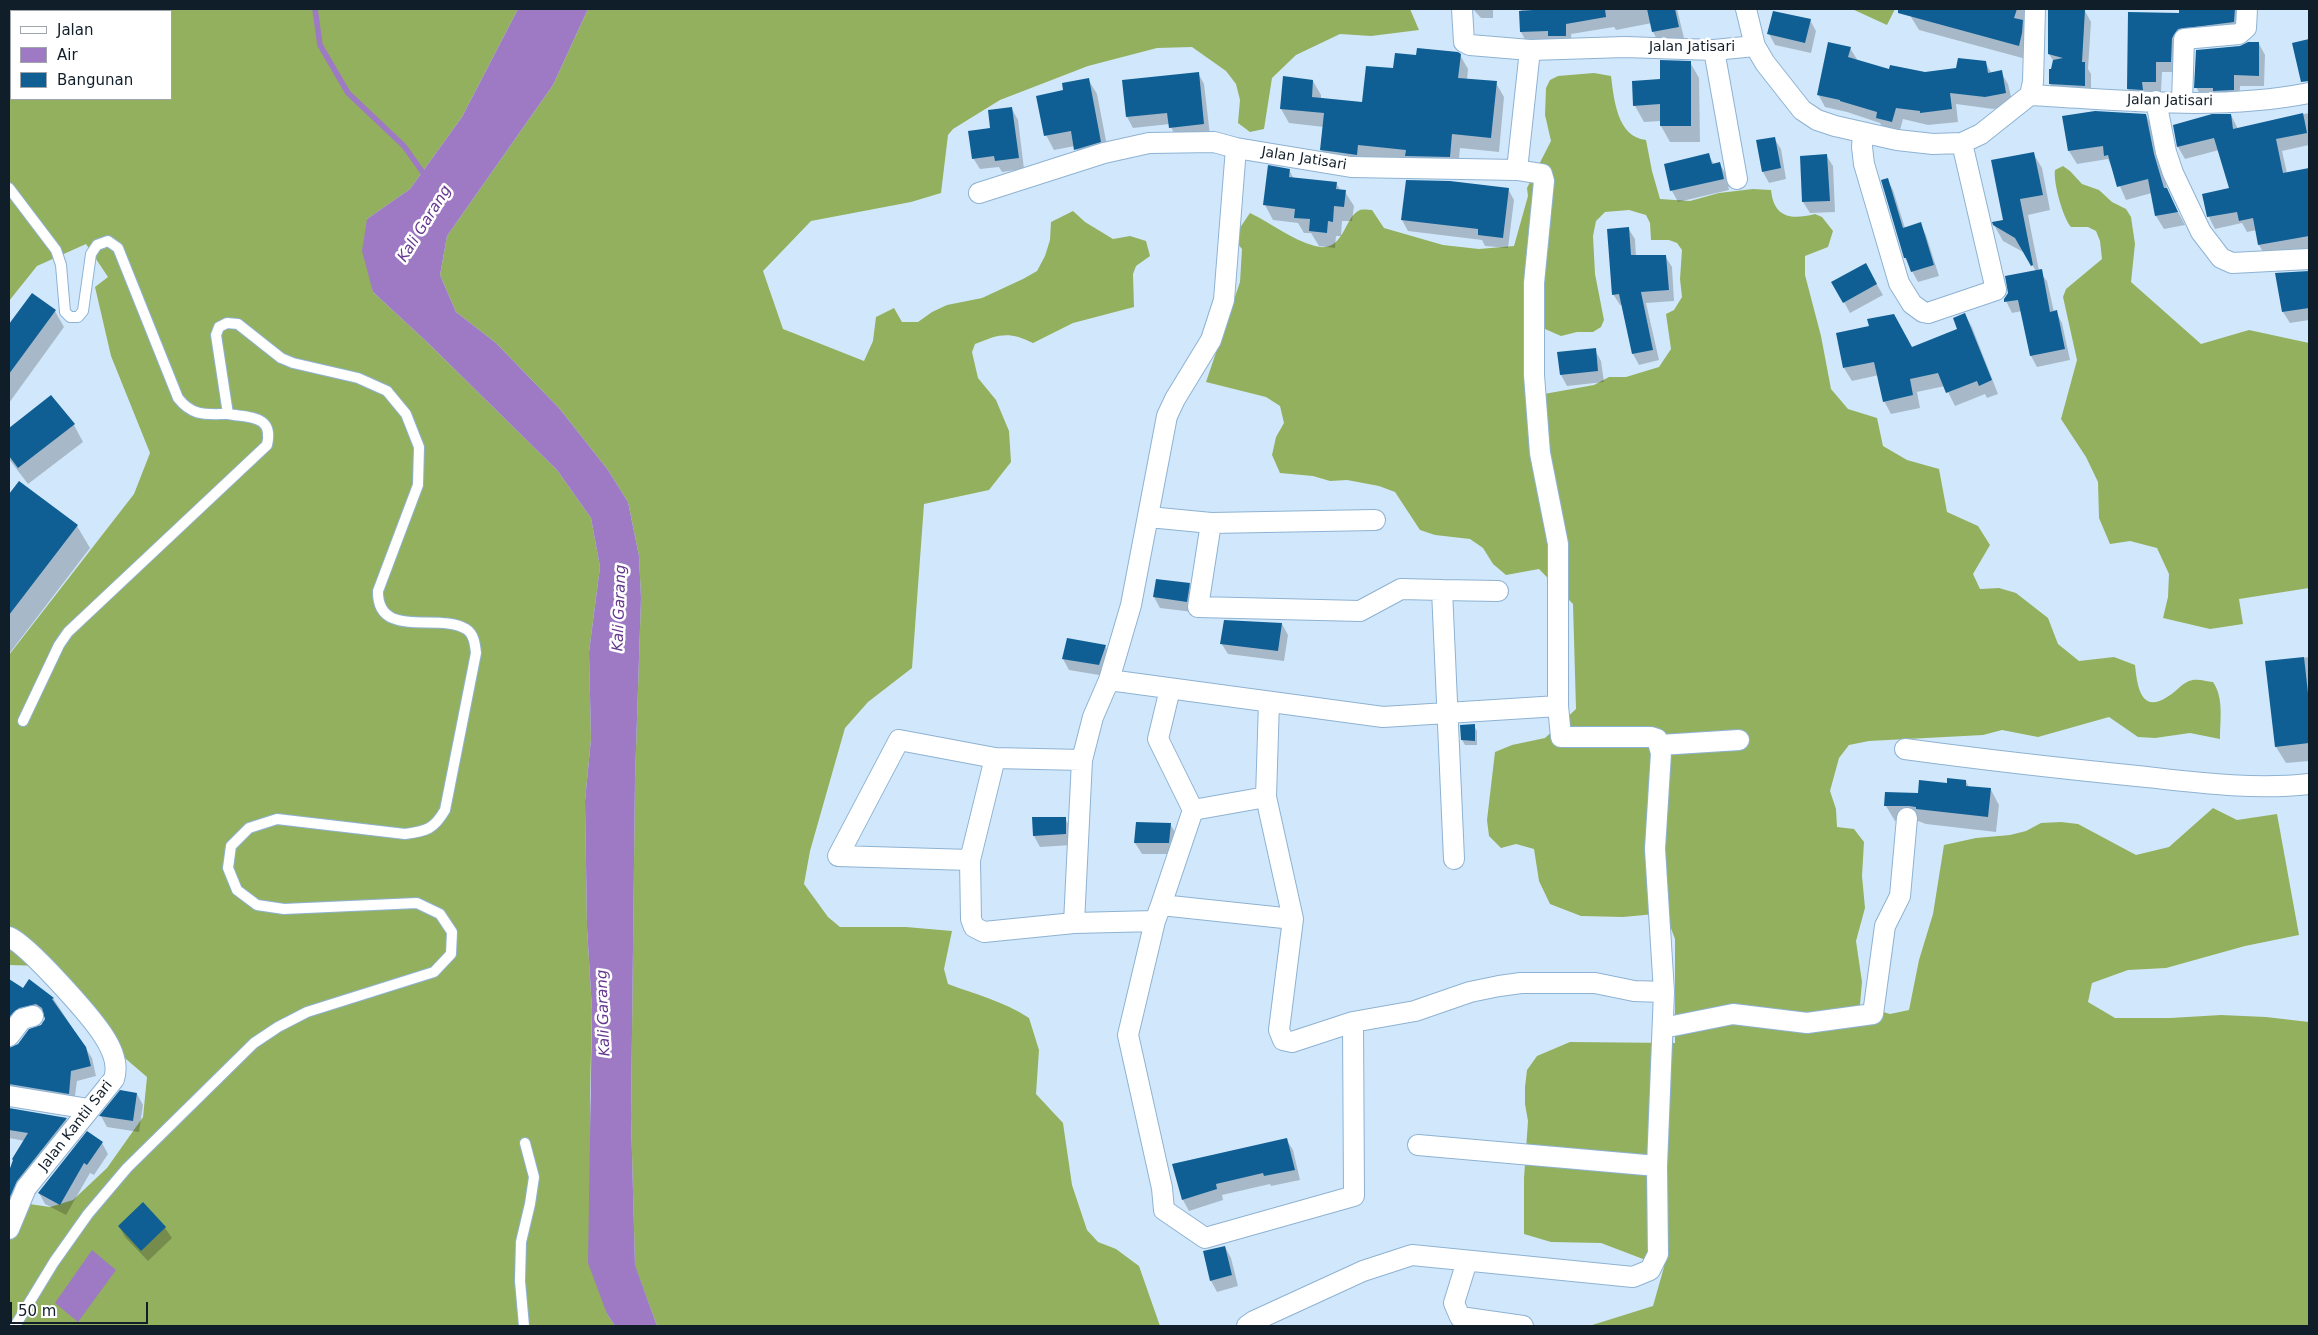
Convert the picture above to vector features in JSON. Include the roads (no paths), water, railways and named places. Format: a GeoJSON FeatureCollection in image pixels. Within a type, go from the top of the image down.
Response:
{"type":"FeatureCollection","features":[{"type":"Feature","properties":{"kind":"street","name":"Jalan Jatisari"},"geometry":{"type":"LineString","coordinates":[[1462,9],[1464,42],[1470,45],[1530,50],[1625,47],[1714,50],[1755,46],[1746,9]]}},
{"type":"Feature","properties":{"kind":"street"},"geometry":{"type":"LineString","coordinates":[[1755,46],[1765,63],[1802,110],[1817,120],[1863,134],[1933,144],[1962,143],[1981,134],[2030,95],[2033,82],[2035,9]]}},
{"type":"Feature","properties":{"kind":"street"},"geometry":{"type":"LineString","coordinates":[[2182,102],[2184,39],[2243,32],[2247,22],[2247,9]]}},
{"type":"Feature","properties":{"kind":"street"},"geometry":{"type":"LineString","coordinates":[[1517,170],[1530,50]]}},
{"type":"Feature","properties":{"kind":"street"},"geometry":{"type":"LineString","coordinates":[[1714,50],[1737,179]]}},
{"type":"Feature","properties":{"kind":"street","name":"Jalan Jatisari"},"geometry":{"type":"LineString","coordinates":[[2030,95],[2182,102],[2244,102],[2309,93]]}},
{"type":"Feature","properties":{"kind":"street"},"geometry":{"type":"LineString","coordinates":[[2156,101],[2166,152],[2173,173],[2201,232],[2221,258],[2232,263],[2309,259]]}},
{"type":"Feature","properties":{"kind":"street"},"geometry":{"type":"LineString","coordinates":[[1863,134],[1864,164],[1899,283],[1912,304],[1923,312],[1928,313],[1996,290],[1962,143]]}},
{"type":"Feature","properties":{"kind":"street","name":"Jalan Jatisari"},"geometry":{"type":"LineString","coordinates":[[979,193],[1104,153],[1149,143],[1214,142],[1236,148],[1351,167],[1517,170],[1542,174],[1544,181],[1534,283],[1534,375],[1540,453],[1558,544],[1558,706]]}},
{"type":"Feature","properties":{"kind":"street"},"geometry":{"type":"LineString","coordinates":[[1074,923],[1082,760],[1093,717],[1109,680],[1131,605],[1167,416],[1175,399],[1211,340],[1224,300],[1236,148]]}},
{"type":"Feature","properties":{"kind":"street"},"geometry":{"type":"LineString","coordinates":[[1149,517],[1211,523],[1375,520]]}},
{"type":"Feature","properties":{"kind":"street"},"geometry":{"type":"LineString","coordinates":[[1211,523],[1198,606],[1360,611],[1401,589],[1498,591]]}},
{"type":"Feature","properties":{"kind":"street"},"geometry":{"type":"LineString","coordinates":[[1442,590],[1454,859]]}},
{"type":"Feature","properties":{"kind":"street"},"geometry":{"type":"LineString","coordinates":[[1109,680],[1383,717],[1558,706],[1561,737],[1651,737],[1657,739],[1660,745],[1656,849],[1664,992],[1657,1166],[1658,1254],[1650,1270],[1633,1277],[1412,1255],[1363,1271],[1254,1320],[1248,1326]]}},
{"type":"Feature","properties":{"kind":"street"},"geometry":{"type":"LineString","coordinates":[[1170,689],[1158,739],[1193,810],[1158,913],[1128,1035],[1162,1188],[1164,1210],[1205,1238],[1354,1196],[1353,1022]]}},
{"type":"Feature","properties":{"kind":"street"},"geometry":{"type":"LineString","coordinates":[[1269,702],[1266,796],[1293,919],[1279,1030],[1283,1040],[1292,1042],[1353,1022],[1415,1011],[1470,992],[1521,983],[1595,983],[1634,991],[1664,992]]}},
{"type":"Feature","properties":{"kind":"street"},"geometry":{"type":"LineString","coordinates":[[970,860],[838,856],[899,740],[995,758],[1082,760]]}},
{"type":"Feature","properties":{"kind":"street"},"geometry":{"type":"LineString","coordinates":[[1660,745],[1739,740]]}},
{"type":"Feature","properties":{"kind":"street"},"geometry":{"type":"LineString","coordinates":[[1905,749],[2026,765],[2181,781],[2284,787],[2309,784]]}},
{"type":"Feature","properties":{"kind":"street"},"geometry":{"type":"LineString","coordinates":[[995,758],[970,860],[971,919],[974,927],[984,932],[1158,913],[1293,919]]}},
{"type":"Feature","properties":{"kind":"street"},"geometry":{"type":"LineString","coordinates":[[1193,810],[1266,796]]}},
{"type":"Feature","properties":{"kind":"street"},"geometry":{"type":"LineString","coordinates":[[1663,1028],[1733,1014],[1807,1023],[1873,1014],[1885,926],[1900,896],[1907,818]]}},
{"type":"Feature","properties":{"kind":"street","name":"Jalan Kantil Sari"},"geometry":{"type":"LineString","coordinates":[[9,937],[26,949],[76,1002],[103,1035],[116,1066],[116,1073],[26,1188],[9,1229]]}},
{"type":"Feature","properties":{"kind":"street"},"geometry":{"type":"LineString","coordinates":[[9,1036],[22,1019],[33,1016]]}},
{"type":"Feature","properties":{"kind":"street"},"geometry":{"type":"LineString","coordinates":[[9,1096],[89,1109]]}},
{"type":"Feature","properties":{"kind":"street"},"geometry":{"type":"LineString","coordinates":[[1418,1145],[1657,1166]]}},
{"type":"Feature","properties":{"kind":"street"},"geometry":{"type":"LineString","coordinates":[[1467,1261],[1454,1303],[1460,1317],[1523,1326]]}},
{"type":"Feature","properties":{"kind":"lane"},"geometry":{"type":"LineString","coordinates":[[9,188],[56,250],[61,265],[65,312],[70,317],[78,317],[83,311],[91,254],[97,245],[108,242],[118,248],[178,398],[187,408],[200,414],[228,414],[259,420],[266,424],[270,433],[267,445],[68,632],[59,645],[23,721]]}},
{"type":"Feature","properties":{"kind":"lane"},"geometry":{"type":"LineString","coordinates":[[15,1326],[54,1262],[88,1214],[127,1168],[254,1043],[278,1027],[308,1012],[434,972],[451,954],[452,932],[440,914],[418,904],[284,910],[258,905],[237,890],[228,868],[231,846],[249,828],[278,819],[405,834],[424,831],[437,824],[445,810],[476,653],[474,639],[467,629],[457,625],[394,620],[382,612],[378,601],[378,591],[418,485],[419,447],[406,414],[387,391],[358,378],[281,358],[238,324],[227,323],[219,327],[216,335],[228,414]]}},
{"type":"Feature","properties":{"kind":"lane"},"geometry":{"type":"LineString","coordinates":[[524,1326],[520,1281],[521,1242],[534,1177],[525,1143]]}},
{"type":"Feature","properties":{"kind":"water","name":"Kali Garang"},"geometry":{"type":"Polygon","coordinates":[[[518,9],[588,9],[553,85],[447,236],[440,275],[456,312],[496,343],[559,408],[608,470],[628,502],[639,556],[641,598],[635,779],[631,1117],[635,1265],[657,1326],[615,1326],[607,1314],[588,1263],[592,1010],[587,927],[585,801],[591,739],[589,652],[600,567],[591,518],[557,470],[428,343],[373,292],[362,251],[367,219],[410,189],[462,117],[518,9]]]}},
{"type":"Feature","properties":{"kind":"water"},"geometry":{"type":"Polygon","coordinates":[[[92,1250],[116,1270],[78,1322],[55,1303],[92,1250]]]}},
{"type":"Feature","properties":{"kind":"waterway"},"geometry":{"type":"LineString","coordinates":[[315,9],[320,45],[348,93],[404,146],[426,177]]}}]}
